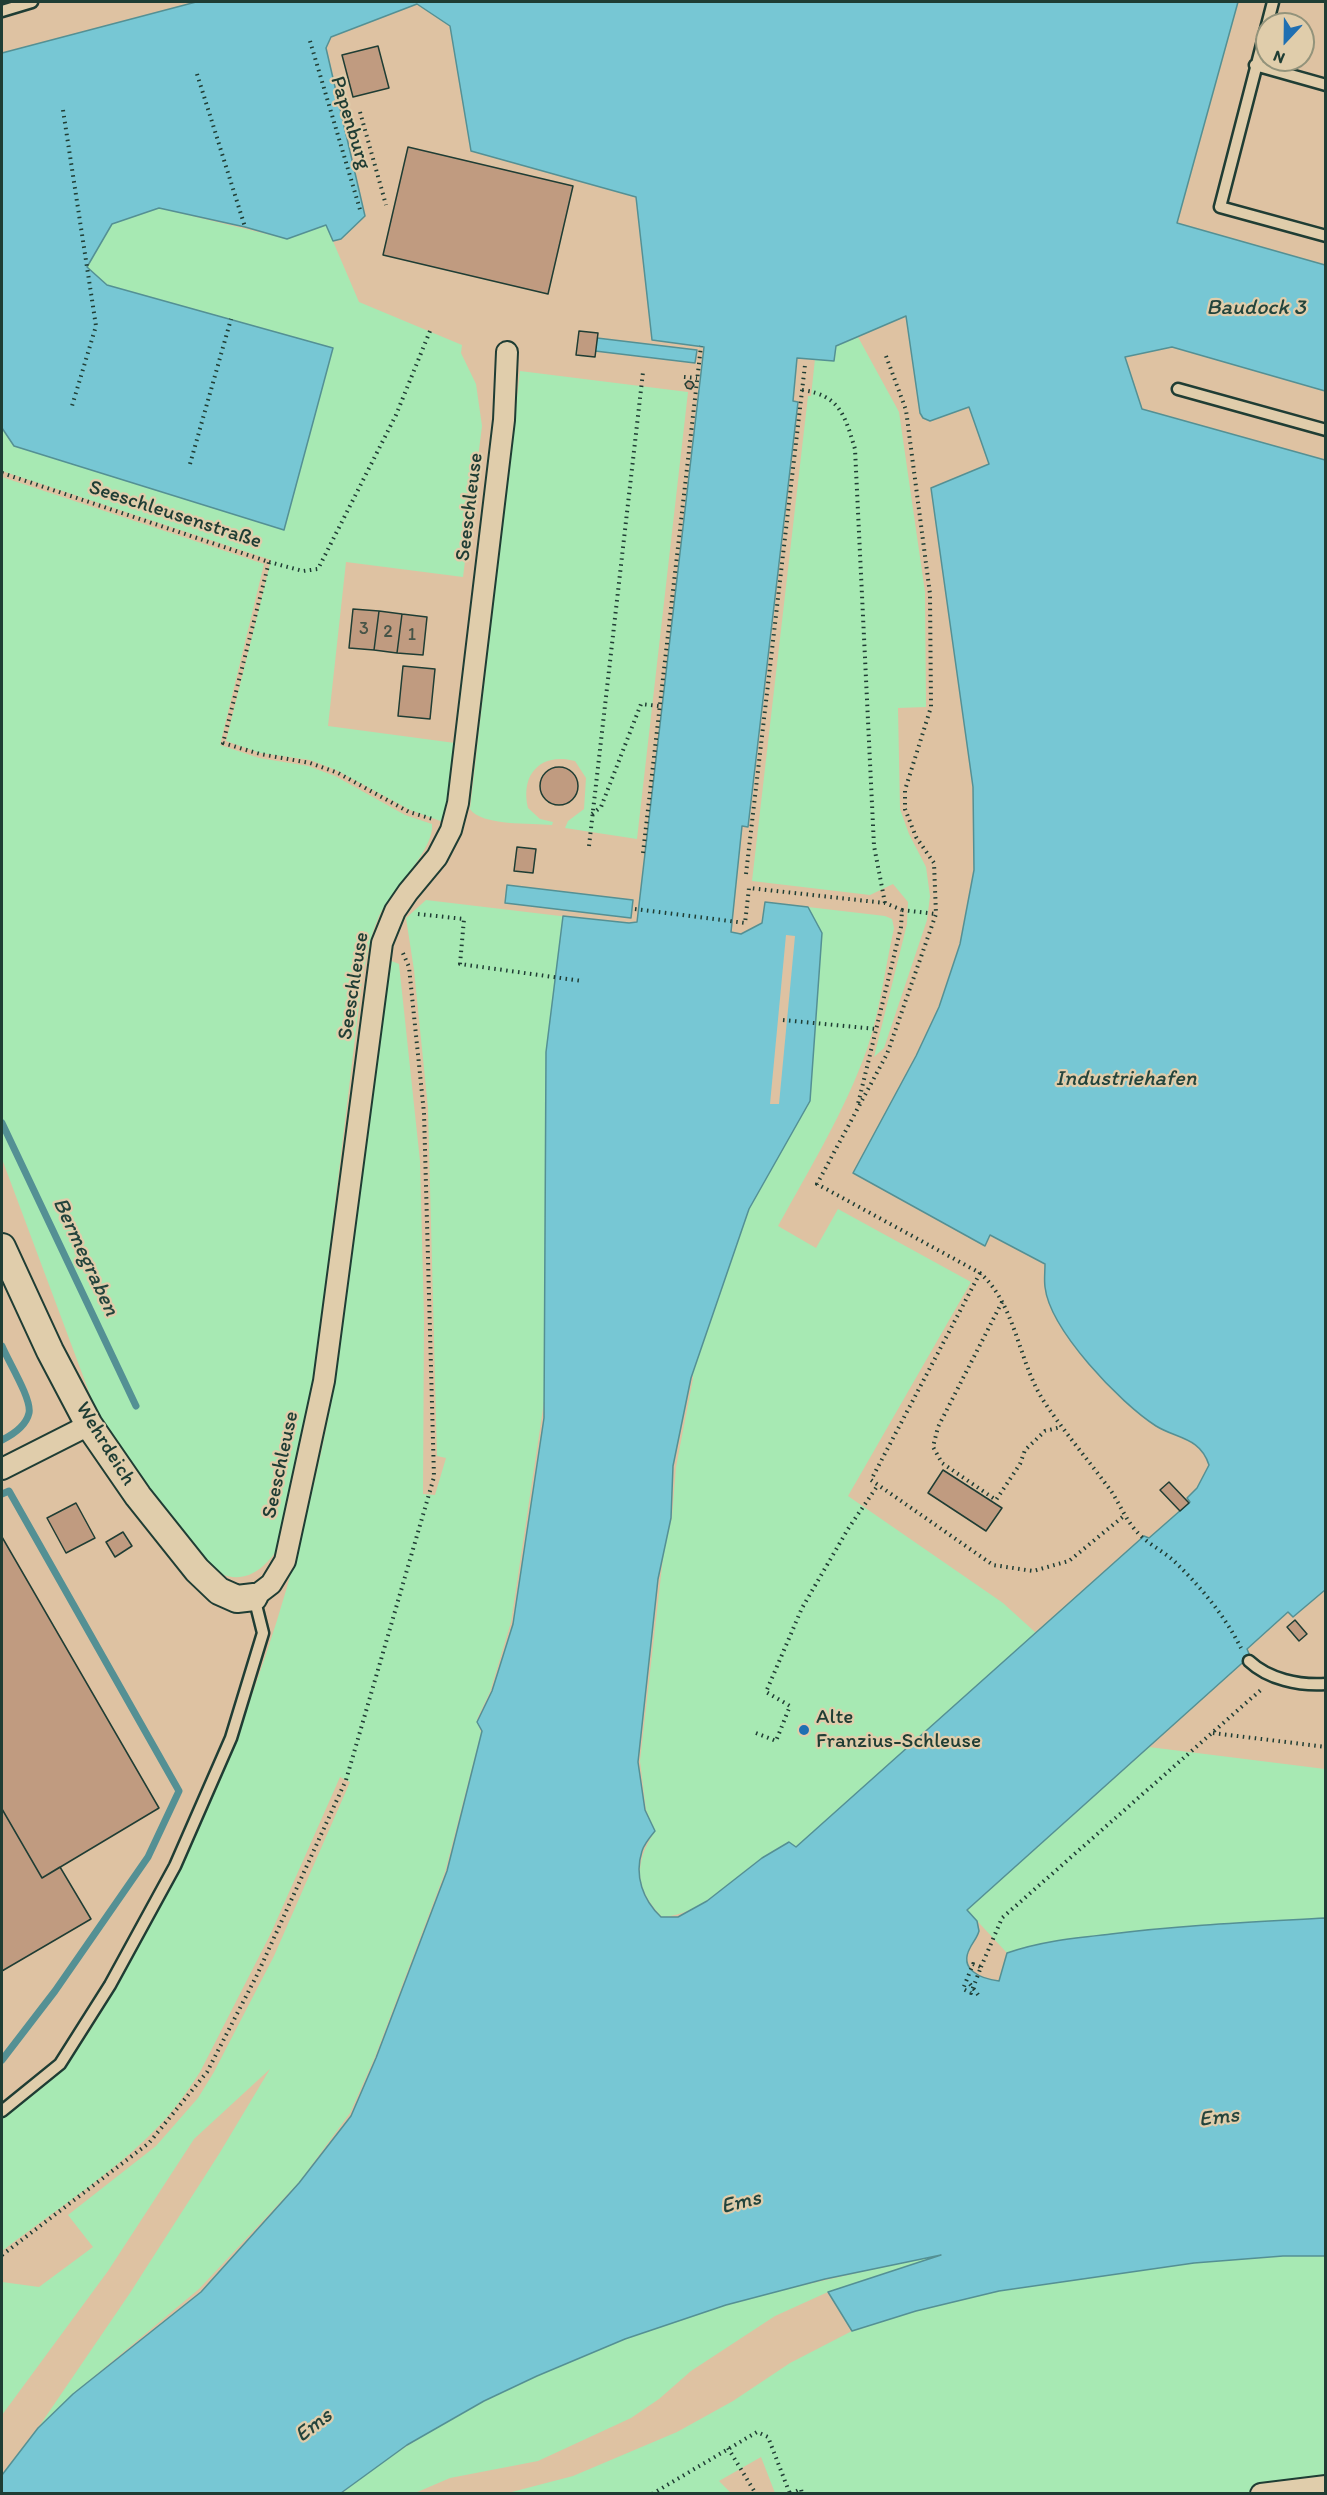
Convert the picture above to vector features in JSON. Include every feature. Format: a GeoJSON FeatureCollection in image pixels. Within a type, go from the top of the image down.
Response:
{"type":"FeatureCollection","features":[{"type":"Feature","properties":{"kind":"street","name":"Seeschleuse"},"geometry":{"type":"LineString","coordinates":[[254,1597],[271,1584],[285,1561],[324,1381],[377,967],[382,943],[392,917],[408,892],[437,857],[452,830],[458,803],[504,420],[507,352]]}},
{"type":"Feature","properties":{"kind":"street","name":"Wehrdeich"},"geometry":{"type":"LineString","coordinates":[[2,1246],[50,1351],[89,1425],[138,1496],[197,1570],[219,1591],[237,1599],[254,1597]]}},
{"type":"Feature","properties":{"kind":"street"},"geometry":{"type":"LineString","coordinates":[[2,1469],[89,1425]]}},
{"type":"Feature","properties":{"kind":"street"},"geometry":{"type":"LineString","coordinates":[[1261,2493],[1326,2486]]}},
{"type":"Feature","properties":{"kind":"lane"},"geometry":{"type":"LineString","coordinates":[[2,11],[32,2]]}},
{"type":"Feature","properties":{"kind":"lane"},"geometry":{"type":"LineString","coordinates":[[1255,65],[1220,207],[1326,236]]}},
{"type":"Feature","properties":{"kind":"lane"},"geometry":{"type":"LineString","coordinates":[[1280,72],[1326,85]]}},
{"type":"Feature","properties":{"kind":"lane"},"geometry":{"type":"LineString","coordinates":[[1178,389],[1326,430]]}},
{"type":"Feature","properties":{"kind":"lane"},"geometry":{"type":"LineString","coordinates":[[2,2110],[60,2064],[110,1985],[175,1866],[231,1738],[263,1633],[254,1597]]}},
{"type":"Feature","properties":{"kind":"lane"},"geometry":{"type":"LineString","coordinates":[[1249,1661],[1259,1671],[1274,1678],[1315,1685],[1326,1684]]}},
{"type":"Feature","properties":{"kind":"path","name":"Papenburg"},"geometry":{"type":"LineString","coordinates":[[310,41],[361,213]]}},
{"type":"Feature","properties":{"kind":"path"},"geometry":{"type":"LineString","coordinates":[[197,74],[246,227]]}},
{"type":"Feature","properties":{"kind":"path"},"geometry":{"type":"LineString","coordinates":[[63,110],[96,326],[72,406]]}},
{"type":"Feature","properties":{"kind":"path"},"geometry":{"type":"LineString","coordinates":[[360,112],[386,206]]}},
{"type":"Feature","properties":{"kind":"path"},"geometry":{"type":"LineString","coordinates":[[190,464],[231,320]]}},
{"type":"Feature","properties":{"kind":"path"},"geometry":{"type":"LineString","coordinates":[[269,562],[303,571],[318,569],[396,415],[430,331]]}},
{"type":"Feature","properties":{"kind":"path"},"geometry":{"type":"LineString","coordinates":[[643,853],[701,346]]}},
{"type":"Feature","properties":{"kind":"path"},"geometry":{"type":"LineString","coordinates":[[886,356],[906,410],[930,594],[931,707],[907,781],[904,809],[916,837],[934,863],[936,914],[890,1047],[818,1184],[980,1273],[993,1284],[1002,1301],[1024,1362],[1039,1395],[1113,1494],[1137,1533],[1173,1561],[1229,1624],[1249,1661]]}},
{"type":"Feature","properties":{"kind":"path"},"geometry":{"type":"LineString","coordinates":[[746,874],[805,365]]}},
{"type":"Feature","properties":{"kind":"path"},"geometry":{"type":"LineString","coordinates":[[589,846],[643,372]]}},
{"type":"Feature","properties":{"kind":"path"},"geometry":{"type":"LineString","coordinates":[[684,377],[697,378]]}},
{"type":"Feature","properties":{"kind":"path"},"geometry":{"type":"LineString","coordinates":[[802,390],[816,392],[833,400],[845,416],[855,448],[874,846],[885,903]]}},
{"type":"Feature","properties":{"kind":"path","name":"Seeschleusenstraße"},"geometry":{"type":"LineString","coordinates":[[2,473],[269,562],[223,743],[260,754],[310,763],[329,770],[409,812],[438,820],[452,830]]}},
{"type":"Feature","properties":{"kind":"path"},"geometry":{"type":"LineString","coordinates":[[592,814],[601,807],[641,704],[659,706]]}},
{"type":"Feature","properties":{"kind":"path"},"geometry":{"type":"LineString","coordinates":[[635,909],[745,923],[749,888],[885,903],[902,910],[936,914]]}},
{"type":"Feature","properties":{"kind":"path"},"geometry":{"type":"LineString","coordinates":[[857,1110],[901,927],[902,910]]}},
{"type":"Feature","properties":{"kind":"path"},"geometry":{"type":"LineString","coordinates":[[2,2255],[149,2143],[207,2072],[257,1975],[349,1769],[434,1478],[424,1113],[409,967],[392,917],[464,919],[460,964],[582,981]]}},
{"type":"Feature","properties":{"kind":"path"},"geometry":{"type":"LineString","coordinates":[[783,1020],[876,1029]]}},
{"type":"Feature","properties":{"kind":"path"},"geometry":{"type":"LineString","coordinates":[[980,1273],[871,1480],[993,1565],[1033,1571],[1069,1561],[1125,1515]]}},
{"type":"Feature","properties":{"kind":"path"},"geometry":{"type":"LineString","coordinates":[[1002,1301],[938,1427],[933,1447],[942,1464],[996,1500],[1020,1464],[1025,1450],[1045,1431],[1061,1427]]}},
{"type":"Feature","properties":{"kind":"path"},"geometry":{"type":"LineString","coordinates":[[756,1733],[776,1741],[790,1706],[765,1692],[802,1608],[878,1485]]}},
{"type":"Feature","properties":{"kind":"path"},"geometry":{"type":"LineString","coordinates":[[981,1967],[973,1964],[963,1989],[971,1993],[1002,1918],[1274,1678]]}},
{"type":"Feature","properties":{"kind":"path"},"geometry":{"type":"LineString","coordinates":[[1212,1733],[1326,1747]]}},
{"type":"Feature","properties":{"kind":"path"},"geometry":{"type":"LineString","coordinates":[[970,1984],[979,1996]]}},
{"type":"Feature","properties":{"kind":"path"},"geometry":{"type":"LineString","coordinates":[[652,2493],[757,2432],[768,2437],[791,2493],[801,2489],[802,2493]]}},
{"type":"Feature","properties":{"kind":"path"},"geometry":{"type":"LineString","coordinates":[[728,2448],[756,2493]]}},
{"type":"Feature","properties":{"kind":"green space"},"geometry":{"type":"Polygon","coordinates":[[[159,208],[287,239],[326,225],[359,302],[462,345],[461,353],[476,384],[482,426],[463,577],[346,562],[328,726],[455,743],[446,823],[410,810],[336,770],[310,760],[260,753],[226,741],[271,560],[2,471],[2,428],[15,446],[284,529],[332,348],[107,285],[87,267],[112,224],[159,208]]]}},
{"type":"Feature","properties":{"kind":"green space"},"geometry":{"type":"Polygon","coordinates":[[[858,337],[899,412],[925,592],[926,707],[898,708],[900,809],[909,834],[926,867],[930,896],[927,920],[884,1048],[874,1057],[907,924],[908,902],[893,884],[870,895],[752,881],[808,396],[811,396],[815,359],[833,361],[836,346],[858,337]]]}},
{"type":"Feature","properties":{"kind":"green space"},"geometry":{"type":"Polygon","coordinates":[[[520,371],[688,392],[637,839],[565,828],[568,821],[584,809],[586,778],[575,761],[563,759],[543,763],[530,776],[526,796],[528,808],[540,819],[553,822],[552,825],[496,821],[476,814],[470,809],[520,371]]]}},
{"type":"Feature","properties":{"kind":"green space"},"geometry":{"type":"Polygon","coordinates":[[[2,477],[264,564],[220,745],[259,758],[308,766],[335,776],[405,815],[432,824],[431,834],[420,858],[379,916],[369,948],[362,980],[314,1379],[279,1547],[268,1561],[246,1576],[229,1576],[219,1573],[200,1559],[101,1424],[2,1159],[2,477]]]}},
{"type":"Feature","properties":{"kind":"green space"},"geometry":{"type":"Polygon","coordinates":[[[426,900],[577,918],[572,1215],[511,1622],[490,1692],[477,1719],[481,1733],[445,1872],[375,2057],[350,2113],[300,2181],[199,2289],[73,2394],[38,2428],[130,2293],[219,2154],[270,2069],[194,2139],[108,2271],[2,2415],[2,2282],[39,2287],[93,2247],[68,2215],[156,2146],[198,2098],[214,2072],[274,1956],[350,1782],[340,1777],[271,1933],[200,2072],[180,2101],[149,2135],[109,2171],[2,2251],[2,2118],[57,2074],[90,2031],[112,1993],[186,1852],[215,1788],[242,1723],[286,1589],[305,1521],[335,1383],[389,960],[399,964],[420,1161],[424,1318],[423,1494],[435,1495],[446,1458],[437,1456],[428,1108],[414,970],[406,918],[426,900]]]}},
{"type":"Feature","properties":{"kind":"green space"},"geometry":{"type":"Polygon","coordinates":[[[808,907],[885,916],[892,919],[894,928],[867,1049],[826,1139],[778,1226],[816,1248],[838,1209],[971,1282],[848,1496],[1003,1603],[1036,1633],[796,1848],[789,1842],[764,1856],[702,1903],[676,1915],[662,1917],[646,1896],[640,1875],[643,1854],[655,1831],[646,1810],[640,1761],[664,1549],[672,1517],[676,1467],[693,1379],[692,1323],[793,1075],[808,907]]]}},
{"type":"Feature","properties":{"kind":"green space"},"geometry":{"type":"Polygon","coordinates":[[[1149,1747],[1325,1769],[1325,1918],[1138,1931],[1058,1940],[1007,1953],[967,1910],[1149,1747]]]}},
{"type":"Feature","properties":{"kind":"green space"},"geometry":{"type":"Polygon","coordinates":[[[949,2253],[828,2292],[775,2316],[691,2371],[659,2399],[631,2418],[538,2461],[450,2478],[415,2493],[341,2494],[394,2454],[450,2420],[551,2369],[621,2340],[755,2297],[949,2253]]]}},
{"type":"Feature","properties":{"kind":"green space"},"geometry":{"type":"Polygon","coordinates":[[[1283,2256],[1325,2256],[1325,2493],[775,2493],[761,2457],[719,2481],[731,2493],[504,2494],[573,2476],[677,2432],[733,2401],[790,2363],[852,2331],[916,2311],[999,2291],[1194,2263],[1283,2256]]]}},
{"type":"Feature","properties":{"kind":"water"},"geometry":{"type":"Polygon","coordinates":[[[196,2],[1238,2],[1177,223],[1325,265],[1325,391],[1172,347],[1125,357],[1142,409],[1325,460],[1325,1590],[1293,1617],[1288,1612],[1247,1649],[1250,1656],[967,1910],[977,1921],[979,1931],[970,1948],[967,1962],[969,1968],[979,1975],[999,1981],[1007,1953],[1045,1943],[1164,1928],[1325,1918],[1325,2256],[1283,2256],[1194,2263],[999,2291],[916,2311],[852,2331],[828,2292],[941,2255],[825,2279],[726,2305],[625,2339],[484,2401],[407,2445],[341,2493],[2,2494],[2,2475],[38,2428],[73,2394],[201,2292],[299,2183],[351,2116],[376,2058],[447,1871],[482,1731],[477,1722],[492,1691],[513,1624],[544,1418],[546,1052],[563,916],[637,922],[704,347],[652,340],[636,197],[471,151],[450,26],[417,4],[331,37],[326,48],[365,216],[341,239],[333,241],[326,225],[287,239],[159,208],[112,224],[87,267],[107,285],[333,348],[284,530],[14,446],[2,428],[2,53],[196,2]],[[906,316],[836,346],[834,361],[797,358],[793,401],[798,402],[748,827],[742,826],[731,932],[741,934],[762,923],[765,902],[808,907],[822,933],[810,1101],[749,1209],[691,1378],[673,1466],[671,1518],[658,1579],[638,1762],[645,1810],[655,1831],[642,1851],[640,1878],[649,1903],[661,1917],[678,1917],[707,1901],[762,1858],[789,1842],[796,1847],[1144,1536],[1149,1538],[1190,1502],[1187,1498],[1197,1488],[1209,1465],[1200,1449],[1187,1440],[1156,1426],[1141,1415],[1124,1401],[1089,1364],[1059,1324],[1050,1304],[1045,1287],[1045,1264],[990,1235],[985,1246],[853,1173],[916,1056],[939,1007],[960,944],[974,870],[973,787],[931,488],[989,464],[969,407],[930,421],[923,418],[920,413],[906,316]]]}},
{"type":"Feature","properties":{"kind":"water"},"geometry":{"type":"Polygon","coordinates":[[[597,338],[697,350],[695,363],[595,351],[597,338]]]}},
{"type":"Feature","properties":{"kind":"water"},"geometry":{"type":"Polygon","coordinates":[[[507,885],[633,900],[631,918],[505,903],[507,885]]]}},
{"type":"Feature","properties":{"kind":"pier"},"geometry":{"type":"Polygon","coordinates":[[[786,935],[795,936],[779,1104],[770,1104],[786,935]]]}},
{"type":"Feature","properties":{"kind":"building"},"geometry":{"type":"Polygon","coordinates":[[[378,46],[389,88],[353,97],[342,55],[378,46]]]}},
{"type":"Feature","properties":{"kind":"building"},"geometry":{"type":"Polygon","coordinates":[[[408,147],[573,186],[548,294],[383,255],[408,147]]]}},
{"type":"Feature","properties":{"kind":"building"},"geometry":{"type":"Polygon","coordinates":[[[579,331],[598,333],[595,357],[576,355],[579,331]]]}},
{"type":"Feature","properties":{"kind":"building"},"geometry":{"type":"Polygon","coordinates":[[[688,381],[694,385],[691,389],[685,384],[688,381]]]}},
{"type":"Feature","properties":{"kind":"building"},"geometry":{"type":"Polygon","coordinates":[[[353,609],[379,611],[374,650],[349,648],[353,609]]]}},
{"type":"Feature","properties":{"kind":"building"},"geometry":{"type":"Polygon","coordinates":[[[379,611],[402,614],[397,653],[374,650],[379,611]]]}},
{"type":"Feature","properties":{"kind":"building"},"geometry":{"type":"Polygon","coordinates":[[[402,614],[427,617],[423,655],[397,653],[402,614]]]}},
{"type":"Feature","properties":{"kind":"building"},"geometry":{"type":"Polygon","coordinates":[[[403,666],[435,669],[430,719],[398,716],[403,666]]]}},
{"type":"Feature","properties":{"kind":"building"},"geometry":{"type":"Polygon","coordinates":[[[559,767],[566,768],[572,773],[577,779],[577,793],[572,799],[566,804],[559,805],[552,804],[546,799],[541,793],[540,786],[541,779],[546,773],[552,768],[559,767]]]}},
{"type":"Feature","properties":{"kind":"building"},"geometry":{"type":"Polygon","coordinates":[[[517,847],[536,849],[533,873],[514,871],[517,847]]]}},
{"type":"Feature","properties":{"kind":"building"},"geometry":{"type":"Polygon","coordinates":[[[943,1470],[1002,1508],[986,1531],[928,1493],[943,1470]]]}},
{"type":"Feature","properties":{"kind":"building"},"geometry":{"type":"Polygon","coordinates":[[[1169,1482],[1189,1503],[1180,1511],[1160,1490],[1169,1482]]]}},
{"type":"Feature","properties":{"kind":"building"},"geometry":{"type":"Polygon","coordinates":[[[76,1503],[95,1538],[66,1553],[47,1518],[76,1503]]]}},
{"type":"Feature","properties":{"kind":"building"},"geometry":{"type":"Polygon","coordinates":[[[123,1532],[132,1546],[115,1557],[106,1542],[123,1532]]]}},
{"type":"Feature","properties":{"kind":"building"},"geometry":{"type":"Polygon","coordinates":[[[2,1537],[159,1808],[42,1878],[2,1809],[2,1537]]]}},
{"type":"Feature","properties":{"kind":"building"},"geometry":{"type":"Polygon","coordinates":[[[1295,1620],[1307,1634],[1299,1641],[1287,1627],[1295,1620]]]}},
{"type":"Feature","properties":{"kind":"building"},"geometry":{"type":"Polygon","coordinates":[[[2,1809],[42,1878],[60,1867],[91,1919],[2,1971],[2,1809]]]}},
{"type":"Feature","properties":{"kind":"waterway","name":"Bermegraben"},"geometry":{"type":"LineString","coordinates":[[2,1123],[136,1406]]}},
{"type":"Feature","properties":{"kind":"waterway"},"geometry":{"type":"LineString","coordinates":[[2,1346],[29,1407],[29,1413],[22,1426],[2,1440]]}},
{"type":"Feature","properties":{"kind":"waterway"},"geometry":{"type":"LineString","coordinates":[[2,1494],[9,1491],[179,1791],[148,1857],[55,1991],[2,2060]]}},
{"type":"Feature","properties":{"kind":"place","name":"Alte Franzius-Schleuse"},"geometry":{"type":"Point","coordinates":[804,1730]}},
{"type":"Feature","properties":{"kind":"water label","name":"Baudock 3"},"geometry":{"type":"Point","coordinates":[1256,308]}},
{"type":"Feature","properties":{"kind":"water label","name":"Industriehafen"},"geometry":{"type":"Point","coordinates":[1126,1079]}},
{"type":"Feature","properties":{"kind":"water label","name":"Ems"},"geometry":{"type":"Point","coordinates":[1219,2118]}},
{"type":"Feature","properties":{"kind":"water label","name":"Ems"},"geometry":{"type":"Point","coordinates":[741,2203]}},
{"type":"Feature","properties":{"kind":"water label","name":"Ems"},"geometry":{"type":"Point","coordinates":[314,2426]}}]}
